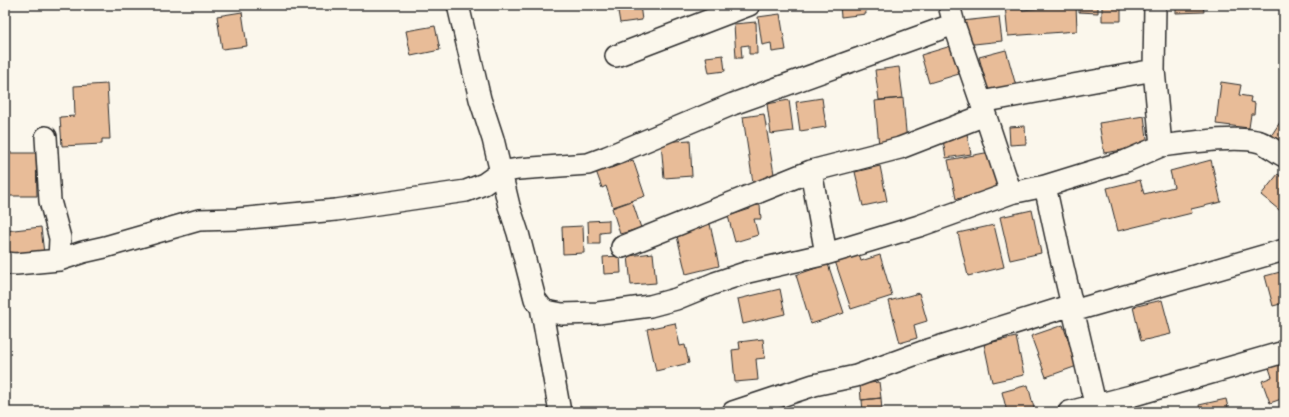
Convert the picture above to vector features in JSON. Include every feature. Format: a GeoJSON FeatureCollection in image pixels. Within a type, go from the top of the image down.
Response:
{"type":"FeatureCollection","features":[{"type":"Feature","properties":{"kind":"street"},"geometry":{"type":"LineString","coordinates":[[458,5],[480,99],[493,138],[509,206],[518,233],[535,299],[546,311],[562,314],[598,313],[650,306],[676,299],[715,283],[748,272],[826,254],[919,226],[1011,193],[1045,186],[1126,162],[1162,146],[1221,140],[1243,140],[1260,142],[1284,156]]}},
{"type":"Feature","properties":{"kind":"street"},"geometry":{"type":"LineString","coordinates":[[616,56],[749,5]]}},
{"type":"Feature","properties":{"kind":"street"},"geometry":{"type":"LineString","coordinates":[[1155,5],[1154,70],[1162,146]]}},
{"type":"Feature","properties":{"kind":"street"},"geometry":{"type":"LineString","coordinates":[[5,263],[16,264],[60,260],[83,252],[199,220],[237,219],[336,210],[466,191],[484,184],[501,172],[518,169],[588,164],[952,15],[1011,193]]}},
{"type":"Feature","properties":{"kind":"street"},"geometry":{"type":"LineString","coordinates":[[622,247],[810,171],[900,148],[983,108],[1154,70]]}},
{"type":"Feature","properties":{"kind":"street"},"geometry":{"type":"LineString","coordinates":[[46,137],[50,201],[60,238],[60,260]]}},
{"type":"Feature","properties":{"kind":"street"},"geometry":{"type":"LineString","coordinates":[[810,171],[826,254]]}},
{"type":"Feature","properties":{"kind":"street"},"geometry":{"type":"LineString","coordinates":[[1045,186],[1096,408]]}},
{"type":"Feature","properties":{"kind":"street"},"geometry":{"type":"LineString","coordinates":[[733,412],[785,404],[814,385],[856,376],[922,352],[1073,308],[1284,250]]}},
{"type":"Feature","properties":{"kind":"street"},"geometry":{"type":"LineString","coordinates":[[541,307],[560,412]]}},
{"type":"Feature","properties":{"kind":"street"},"geometry":{"type":"LineString","coordinates":[[1070,412],[1096,408],[1131,396],[1284,352]]}},
{"type":"Feature","properties":{"kind":"building"},"geometry":{"type":"Polygon","coordinates":[[[617,5],[640,5],[642,20],[620,23],[617,5]]]}},
{"type":"Feature","properties":{"kind":"building"},"geometry":{"type":"Polygon","coordinates":[[[840,5],[865,5],[866,14],[841,17],[840,5]]]}},
{"type":"Feature","properties":{"kind":"building"},"geometry":{"type":"Polygon","coordinates":[[[1005,5],[1022,5],[1022,10],[1054,7],[1053,5],[1076,5],[1077,31],[1008,36],[1005,5]]]}},
{"type":"Feature","properties":{"kind":"building"},"geometry":{"type":"Polygon","coordinates":[[[1079,5],[1098,5],[1098,13],[1079,12],[1079,5]]]}},
{"type":"Feature","properties":{"kind":"building"},"geometry":{"type":"Polygon","coordinates":[[[1102,5],[1121,5],[1121,21],[1102,21],[1102,5]]]}},
{"type":"Feature","properties":{"kind":"building"},"geometry":{"type":"Polygon","coordinates":[[[1176,5],[1203,5],[1204,12],[1176,13],[1176,5]]]}},
{"type":"Feature","properties":{"kind":"building"},"geometry":{"type":"Polygon","coordinates":[[[242,12],[247,46],[222,49],[217,16],[242,12]]]}},
{"type":"Feature","properties":{"kind":"building"},"geometry":{"type":"Polygon","coordinates":[[[780,14],[786,50],[772,52],[771,43],[762,45],[758,17],[780,14]]]}},
{"type":"Feature","properties":{"kind":"building"},"geometry":{"type":"Polygon","coordinates":[[[999,17],[1002,41],[965,45],[962,21],[999,17]]]}},
{"type":"Feature","properties":{"kind":"building"},"geometry":{"type":"Polygon","coordinates":[[[756,22],[757,54],[749,54],[749,45],[741,46],[742,58],[736,58],[734,24],[756,22]]]}},
{"type":"Feature","properties":{"kind":"building"},"geometry":{"type":"Polygon","coordinates":[[[435,26],[440,50],[411,56],[406,31],[435,26]]]}},
{"type":"Feature","properties":{"kind":"building"},"geometry":{"type":"Polygon","coordinates":[[[951,46],[959,74],[929,83],[921,55],[951,46]]]}},
{"type":"Feature","properties":{"kind":"building"},"geometry":{"type":"Polygon","coordinates":[[[1006,50],[1016,86],[989,94],[979,57],[1006,50]]]}},
{"type":"Feature","properties":{"kind":"building"},"geometry":{"type":"Polygon","coordinates":[[[723,55],[725,71],[709,73],[706,57],[723,55]]]}},
{"type":"Feature","properties":{"kind":"building"},"geometry":{"type":"Polygon","coordinates":[[[899,67],[903,98],[879,100],[875,70],[899,67]]]}},
{"type":"Feature","properties":{"kind":"building"},"geometry":{"type":"Polygon","coordinates":[[[1221,82],[1241,85],[1239,95],[1251,97],[1250,102],[1255,103],[1254,114],[1251,114],[1249,128],[1216,124],[1221,82]]]}},
{"type":"Feature","properties":{"kind":"building"},"geometry":{"type":"Polygon","coordinates":[[[107,84],[110,139],[102,139],[102,144],[62,146],[60,117],[75,116],[74,86],[107,84]]]}},
{"type":"Feature","properties":{"kind":"building"},"geometry":{"type":"Polygon","coordinates":[[[822,98],[826,127],[800,131],[796,102],[822,98]]]}},
{"type":"Feature","properties":{"kind":"building"},"geometry":{"type":"Polygon","coordinates":[[[903,98],[907,143],[879,146],[875,101],[903,98]]]}},
{"type":"Feature","properties":{"kind":"building"},"geometry":{"type":"Polygon","coordinates":[[[789,100],[793,131],[771,134],[767,104],[789,100]]]}},
{"type":"Feature","properties":{"kind":"building"},"geometry":{"type":"Polygon","coordinates":[[[764,114],[775,180],[753,183],[743,117],[764,114]]]}},
{"type":"Feature","properties":{"kind":"building"},"geometry":{"type":"Polygon","coordinates":[[[1144,116],[1148,146],[1104,153],[1099,123],[1144,116]]]}},
{"type":"Feature","properties":{"kind":"building"},"geometry":{"type":"Polygon","coordinates":[[[1284,116],[1284,145],[1271,136],[1284,116]]]}},
{"type":"Feature","properties":{"kind":"building"},"geometry":{"type":"Polygon","coordinates":[[[1025,126],[1026,144],[1010,145],[1009,127],[1025,126]]]}},
{"type":"Feature","properties":{"kind":"building"},"geometry":{"type":"Polygon","coordinates":[[[966,129],[971,154],[946,158],[942,134],[966,129]]]}},
{"type":"Feature","properties":{"kind":"building"},"geometry":{"type":"Polygon","coordinates":[[[690,140],[692,176],[664,178],[661,142],[690,140]]]}},
{"type":"Feature","properties":{"kind":"building"},"geometry":{"type":"Polygon","coordinates":[[[990,152],[998,191],[956,199],[948,160],[990,152]]]}},
{"type":"Feature","properties":{"kind":"building"},"geometry":{"type":"Polygon","coordinates":[[[5,153],[36,153],[37,196],[5,196],[5,153]]]}},
{"type":"Feature","properties":{"kind":"building"},"geometry":{"type":"Polygon","coordinates":[[[633,160],[645,196],[613,207],[606,186],[602,188],[595,168],[609,163],[611,168],[633,160]]]}},
{"type":"Feature","properties":{"kind":"building"},"geometry":{"type":"Polygon","coordinates":[[[1211,160],[1221,202],[1191,209],[1192,213],[1118,231],[1107,188],[1140,180],[1144,194],[1174,187],[1170,171],[1211,160]]]}},
{"type":"Feature","properties":{"kind":"building"},"geometry":{"type":"Polygon","coordinates":[[[880,166],[887,201],[863,206],[855,172],[880,166]]]}},
{"type":"Feature","properties":{"kind":"building"},"geometry":{"type":"Polygon","coordinates":[[[1278,174],[1284,179],[1284,214],[1261,195],[1278,174]]]}},
{"type":"Feature","properties":{"kind":"building"},"geometry":{"type":"Polygon","coordinates":[[[632,201],[641,228],[620,234],[612,208],[632,201]]]}},
{"type":"Feature","properties":{"kind":"building"},"geometry":{"type":"Polygon","coordinates":[[[760,205],[761,219],[754,219],[758,235],[735,242],[728,216],[750,209],[750,206],[760,205]]]}},
{"type":"Feature","properties":{"kind":"building"},"geometry":{"type":"Polygon","coordinates":[[[1032,210],[1041,253],[1010,260],[1000,217],[1032,210]]]}},
{"type":"Feature","properties":{"kind":"building"},"geometry":{"type":"Polygon","coordinates":[[[609,220],[609,232],[600,233],[600,244],[589,244],[588,221],[609,220]]]}},
{"type":"Feature","properties":{"kind":"building"},"geometry":{"type":"Polygon","coordinates":[[[710,224],[719,266],[686,274],[676,232],[710,224]]]}},
{"type":"Feature","properties":{"kind":"building"},"geometry":{"type":"Polygon","coordinates":[[[994,225],[1004,267],[968,276],[958,233],[994,225]]]}},
{"type":"Feature","properties":{"kind":"building"},"geometry":{"type":"Polygon","coordinates":[[[583,226],[584,253],[563,254],[562,227],[583,226]]]}},
{"type":"Feature","properties":{"kind":"building"},"geometry":{"type":"Polygon","coordinates":[[[41,227],[44,254],[8,258],[5,231],[41,227]]]}},
{"type":"Feature","properties":{"kind":"building"},"geometry":{"type":"Polygon","coordinates":[[[653,253],[656,283],[631,285],[628,256],[653,253]]]}},
{"type":"Feature","properties":{"kind":"building"},"geometry":{"type":"Polygon","coordinates":[[[859,254],[861,261],[880,255],[892,296],[851,309],[835,261],[859,254]]]}},
{"type":"Feature","properties":{"kind":"building"},"geometry":{"type":"Polygon","coordinates":[[[620,256],[621,273],[604,274],[603,257],[620,256]]]}},
{"type":"Feature","properties":{"kind":"building"},"geometry":{"type":"Polygon","coordinates":[[[828,264],[844,313],[811,324],[796,275],[828,264]]]}},
{"type":"Feature","properties":{"kind":"building"},"geometry":{"type":"Polygon","coordinates":[[[1284,271],[1284,303],[1273,306],[1265,276],[1284,271]]]}},
{"type":"Feature","properties":{"kind":"building"},"geometry":{"type":"Polygon","coordinates":[[[780,289],[785,314],[743,324],[738,299],[780,289]]]}},
{"type":"Feature","properties":{"kind":"building"},"geometry":{"type":"Polygon","coordinates":[[[919,293],[927,321],[914,325],[917,338],[900,343],[889,301],[919,293]]]}},
{"type":"Feature","properties":{"kind":"building"},"geometry":{"type":"Polygon","coordinates":[[[1162,300],[1171,334],[1141,341],[1133,307],[1162,300]]]}},
{"type":"Feature","properties":{"kind":"building"},"geometry":{"type":"Polygon","coordinates":[[[675,323],[680,346],[685,345],[689,363],[656,371],[647,329],[675,323]]]}},
{"type":"Feature","properties":{"kind":"building"},"geometry":{"type":"Polygon","coordinates":[[[1063,325],[1077,366],[1046,377],[1031,336],[1063,325]]]}},
{"type":"Feature","properties":{"kind":"building"},"geometry":{"type":"Polygon","coordinates":[[[1016,337],[1024,375],[992,382],[984,344],[1016,337]]]}},
{"type":"Feature","properties":{"kind":"building"},"geometry":{"type":"Polygon","coordinates":[[[763,339],[765,358],[756,359],[758,380],[735,382],[732,350],[740,349],[739,342],[763,339]]]}},
{"type":"Feature","properties":{"kind":"building"},"geometry":{"type":"Polygon","coordinates":[[[1284,363],[1284,398],[1270,403],[1262,381],[1272,377],[1269,368],[1284,363]]]}},
{"type":"Feature","properties":{"kind":"building"},"geometry":{"type":"Polygon","coordinates":[[[879,382],[881,398],[861,400],[860,384],[879,382]]]}},
{"type":"Feature","properties":{"kind":"building"},"geometry":{"type":"Polygon","coordinates":[[[1028,385],[1035,412],[1007,412],[1002,392],[1028,385]]]}},
{"type":"Feature","properties":{"kind":"building"},"geometry":{"type":"Polygon","coordinates":[[[881,398],[882,412],[863,412],[862,400],[881,398]]]}},
{"type":"Feature","properties":{"kind":"building"},"geometry":{"type":"Polygon","coordinates":[[[1226,399],[1229,412],[1200,412],[1199,405],[1226,399]]]}}]}
